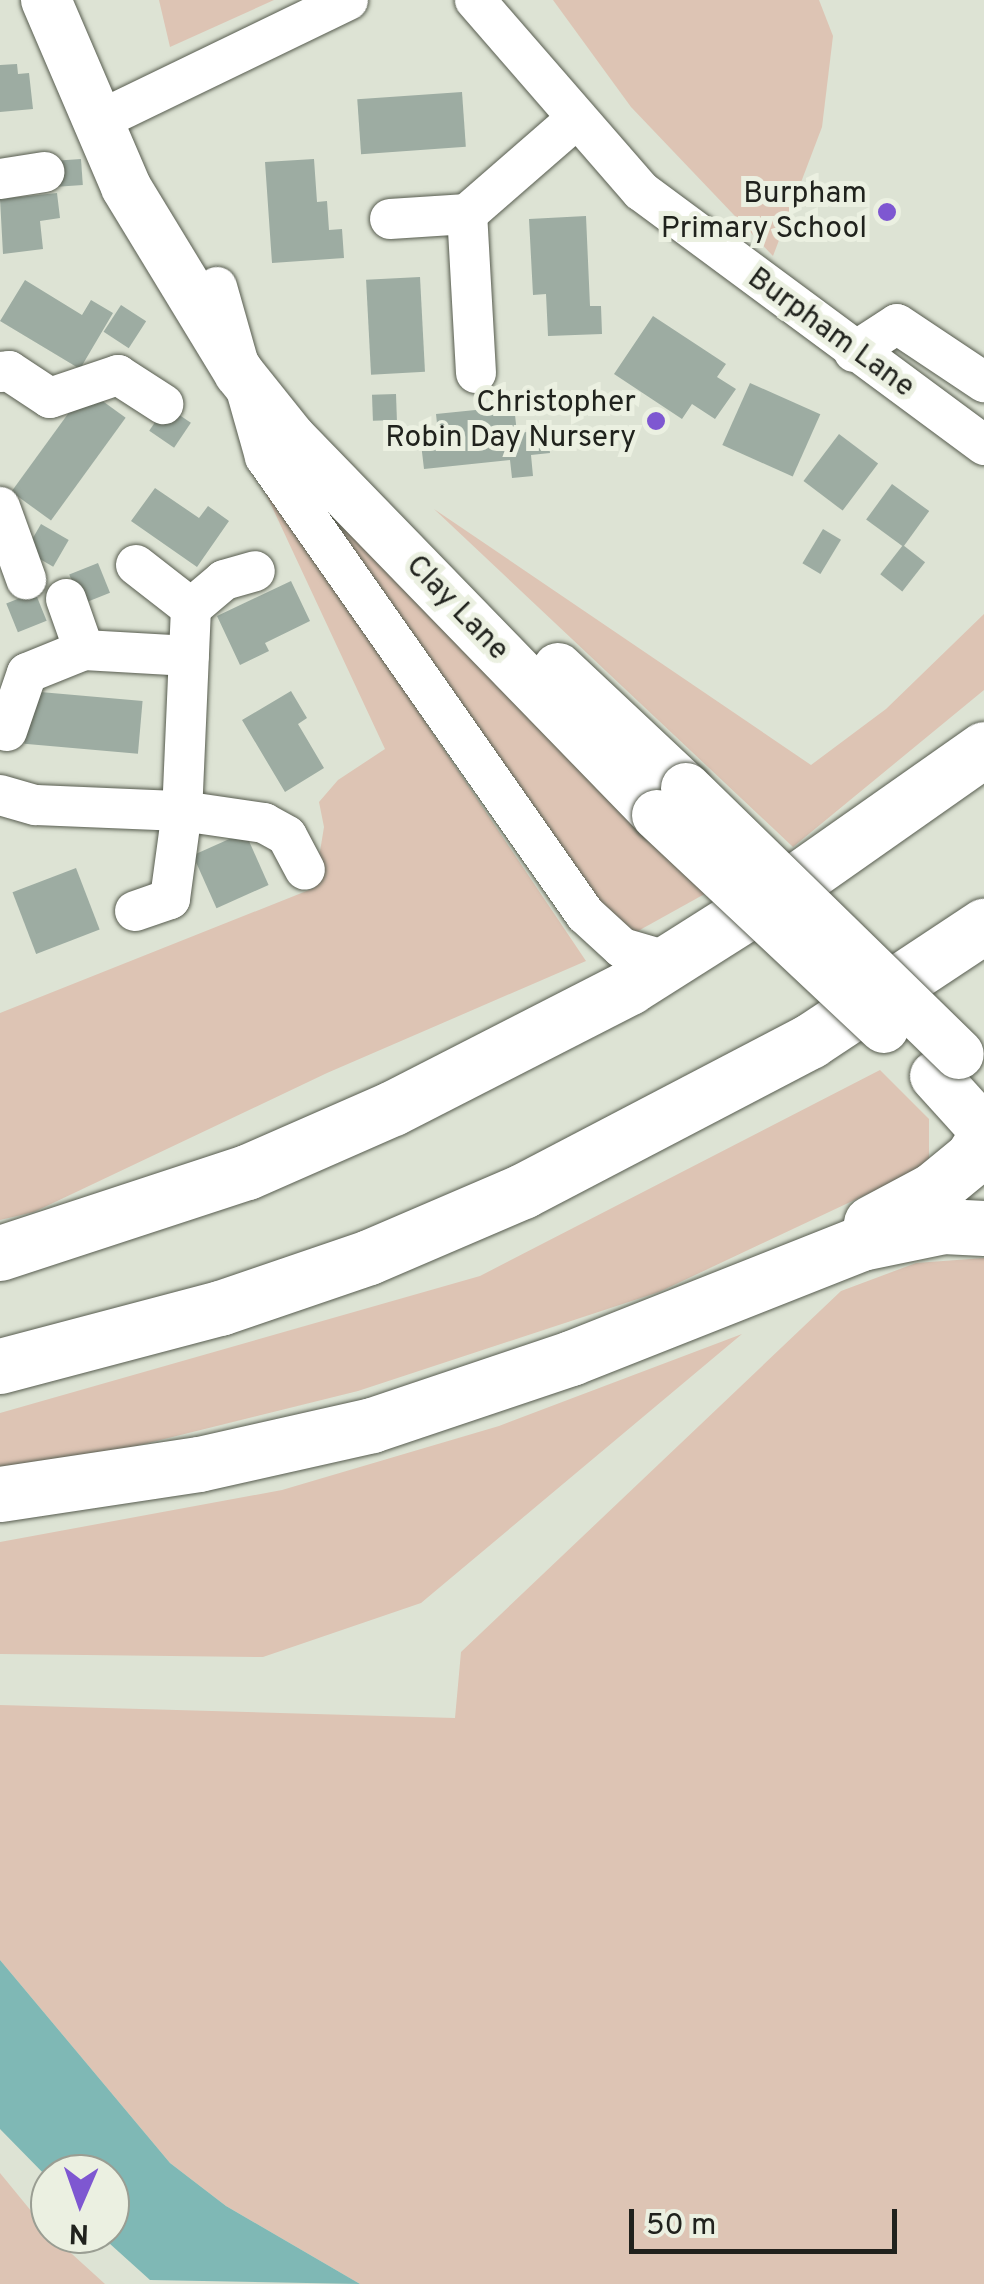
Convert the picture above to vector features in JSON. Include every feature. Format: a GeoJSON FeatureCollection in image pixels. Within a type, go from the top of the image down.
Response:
{"type":"FeatureCollection","features":[{"type":"Feature","properties":{"kind":"highway"},"geometry":{"type":"LineString","coordinates":[[0,1254],[246,1172],[392,1108],[670,962],[984,750]]}},
{"type":"Feature","properties":{"kind":"highway"},"geometry":{"type":"LineString","coordinates":[[0,1366],[257,1295],[370,1257],[523,1191],[810,1041],[984,926]]}},
{"type":"Feature","properties":{"kind":"highway"},"geometry":{"type":"LineString","coordinates":[[828,1254],[933,1190],[972,1158],[984,1139]]}},
{"type":"Feature","properties":{"kind":"highway"},"geometry":{"type":"LineString","coordinates":[[0,1494],[199,1464],[372,1425],[571,1358],[828,1254],[943,1226],[984,1228]]}},
{"type":"Feature","properties":{"kind":"main road","name":"Clay Lane"},"geometry":{"type":"LineString","coordinates":[[46,0],[107,117],[218,288],[308,415],[400,521],[671,802]]}},
{"type":"Feature","properties":{"kind":"main road","name":"Clay Lane"},"geometry":{"type":"LineString","coordinates":[[74,0],[107,117],[156,241],[240,373],[291,438],[671,802],[960,1068],[984,1130]]}},
{"type":"Feature","properties":{"kind":"street"},"geometry":{"type":"LineString","coordinates":[[107,117],[348,0]]}},
{"type":"Feature","properties":{"kind":"street","name":"Burpham Lane"},"geometry":{"type":"LineString","coordinates":[[475,0],[574,120],[641,191],[984,445]]}},
{"type":"Feature","properties":{"kind":"street"},"geometry":{"type":"LineString","coordinates":[[390,219],[468,214],[574,120]]}},
{"type":"Feature","properties":{"kind":"street"},"geometry":{"type":"LineString","coordinates":[[0,179],[44,172]]}},
{"type":"Feature","properties":{"kind":"street"},"geometry":{"type":"LineString","coordinates":[[468,214],[476,373]]}},
{"type":"Feature","properties":{"kind":"street"},"geometry":{"type":"LineString","coordinates":[[218,288],[265,457],[585,914],[622,948],[670,962]]}},
{"type":"Feature","properties":{"kind":"street"},"geometry":{"type":"LineString","coordinates":[[854,352],[897,324],[984,382]]}},
{"type":"Feature","properties":{"kind":"street"},"geometry":{"type":"LineString","coordinates":[[0,372],[9,371],[50,398],[118,375],[163,404]]}},
{"type":"Feature","properties":{"kind":"street"},"geometry":{"type":"LineString","coordinates":[[0,507],[26,580]]}},
{"type":"Feature","properties":{"kind":"street"},"geometry":{"type":"LineString","coordinates":[[136,565],[191,608]]}},
{"type":"Feature","properties":{"kind":"street"},"geometry":{"type":"LineString","coordinates":[[135,911],[170,899],[176,873],[191,608],[224,580],[255,572]]}},
{"type":"Feature","properties":{"kind":"street"},"geometry":{"type":"LineString","coordinates":[[66,599],[84,650]]}},
{"type":"Feature","properties":{"kind":"street"},"geometry":{"type":"LineString","coordinates":[[8,732],[27,673],[84,650],[189,656]]}},
{"type":"Feature","properties":{"kind":"street"},"geometry":{"type":"LineString","coordinates":[[0,795],[36,806],[182,811],[264,823],[287,836],[305,870]]}},
{"type":"Feature","properties":{"kind":"shaded area"},"geometry":{"type":"Polygon","coordinates":[[[159,0],[274,0],[170,47],[159,0]]]}},
{"type":"Feature","properties":{"kind":"shaded area"},"geometry":{"type":"Polygon","coordinates":[[[553,0],[819,0],[833,36],[822,127],[773,256],[631,107],[553,0]]]}},
{"type":"Feature","properties":{"kind":"shaded area"},"geometry":{"type":"Polygon","coordinates":[[[280,457],[710,891],[620,941],[280,457]]]}},
{"type":"Feature","properties":{"kind":"shaded area"},"geometry":{"type":"Polygon","coordinates":[[[252,464],[586,961],[327,1073],[34,1212],[0,1220],[0,1013],[314,888],[324,827],[319,802],[338,780],[385,749],[252,464]]]}},
{"type":"Feature","properties":{"kind":"shaded area"},"geometry":{"type":"Polygon","coordinates":[[[434,509],[811,765],[886,709],[984,614],[984,690],[793,847],[434,509]]]}},
{"type":"Feature","properties":{"kind":"shaded area"},"geometry":{"type":"Polygon","coordinates":[[[880,1070],[929,1119],[929,1165],[659,1292],[358,1391],[100,1455],[0,1469],[0,1413],[480,1276],[880,1070]]]}},
{"type":"Feature","properties":{"kind":"shaded area"},"geometry":{"type":"Polygon","coordinates":[[[984,1258],[984,2284],[360,2284],[226,2206],[170,2163],[0,1960],[0,1705],[455,1718],[461,1652],[841,1291],[916,1263],[984,1258]]]}},
{"type":"Feature","properties":{"kind":"shaded area"},"geometry":{"type":"Polygon","coordinates":[[[742,1334],[421,1603],[263,1657],[0,1654],[0,1542],[282,1490],[499,1426],[742,1334]]]}},
{"type":"Feature","properties":{"kind":"shaded area"},"geometry":{"type":"Polygon","coordinates":[[[0,2173],[30,2210],[30,2254],[72,2254],[105,2284],[0,2284],[0,2173]]]}},
{"type":"Feature","properties":{"kind":"water"},"geometry":{"type":"Polygon","coordinates":[[[0,1960],[170,2163],[226,2206],[360,2284],[150,2280],[121,2254],[130,2254],[130,2154],[30,2154],[30,2160],[0,2129],[0,1960]]]}},
{"type":"Feature","properties":{"kind":"building"},"geometry":{"type":"Polygon","coordinates":[[[17,64],[18,74],[29,73],[33,109],[0,112],[0,65],[17,64]]]}},
{"type":"Feature","properties":{"kind":"building"},"geometry":{"type":"Polygon","coordinates":[[[462,92],[466,147],[361,154],[357,99],[462,92]]]}},
{"type":"Feature","properties":{"kind":"building"},"geometry":{"type":"Polygon","coordinates":[[[81,159],[83,185],[54,187],[52,161],[81,159]]]}},
{"type":"Feature","properties":{"kind":"building"},"geometry":{"type":"Polygon","coordinates":[[[314,159],[317,202],[327,201],[329,230],[342,229],[344,258],[272,263],[265,162],[314,159]]]}},
{"type":"Feature","properties":{"kind":"building"},"geometry":{"type":"Polygon","coordinates":[[[57,193],[60,218],[40,221],[43,249],[3,254],[0,199],[57,193]]]}},
{"type":"Feature","properties":{"kind":"building"},"geometry":{"type":"Polygon","coordinates":[[[586,216],[590,306],[601,306],[602,334],[548,336],[546,294],[533,295],[529,219],[586,216]]]}},
{"type":"Feature","properties":{"kind":"building"},"geometry":{"type":"Polygon","coordinates":[[[420,277],[425,372],[371,375],[366,280],[420,277]]]}},
{"type":"Feature","properties":{"kind":"building"},"geometry":{"type":"Polygon","coordinates":[[[25,280],[82,315],[91,300],[113,313],[80,369],[0,321],[25,280]]]}},
{"type":"Feature","properties":{"kind":"building"},"geometry":{"type":"Polygon","coordinates":[[[121,305],[146,321],[129,348],[104,332],[121,305]]]}},
{"type":"Feature","properties":{"kind":"building"},"geometry":{"type":"Polygon","coordinates":[[[653,316],[726,364],[717,377],[736,389],[715,419],[692,404],[682,419],[614,374],[653,316]]]}},
{"type":"Feature","properties":{"kind":"building"},"geometry":{"type":"Polygon","coordinates":[[[750,383],[820,414],[793,476],[722,445],[750,383]]]}},
{"type":"Feature","properties":{"kind":"building"},"geometry":{"type":"Polygon","coordinates":[[[86,389],[126,418],[51,521],[11,492],[86,389]]]}},
{"type":"Feature","properties":{"kind":"building"},"geometry":{"type":"Polygon","coordinates":[[[396,394],[397,420],[373,421],[372,395],[396,394]]]}},
{"type":"Feature","properties":{"kind":"building"},"geometry":{"type":"Polygon","coordinates":[[[166,406],[191,423],[174,448],[149,431],[166,406]]]}},
{"type":"Feature","properties":{"kind":"building"},"geometry":{"type":"Polygon","coordinates":[[[514,406],[517,433],[547,430],[550,453],[531,455],[533,476],[512,478],[510,460],[424,469],[420,435],[438,433],[436,414],[514,406]]]}},
{"type":"Feature","properties":{"kind":"building"},"geometry":{"type":"Polygon","coordinates":[[[839,434],[878,463],[843,511],[803,481],[839,434]]]}},
{"type":"Feature","properties":{"kind":"building"},"geometry":{"type":"Polygon","coordinates":[[[892,484],[929,511],[903,547],[866,520],[892,484]]]}},
{"type":"Feature","properties":{"kind":"building"},"geometry":{"type":"Polygon","coordinates":[[[155,488],[199,518],[208,506],[229,521],[197,567],[131,521],[155,488]]]}},
{"type":"Feature","properties":{"kind":"building"},"geometry":{"type":"Polygon","coordinates":[[[41,524],[69,540],[53,567],[26,551],[41,524]]]}},
{"type":"Feature","properties":{"kind":"building"},"geometry":{"type":"Polygon","coordinates":[[[823,529],[841,540],[820,574],[802,563],[823,529]]]}},
{"type":"Feature","properties":{"kind":"building"},"geometry":{"type":"Polygon","coordinates":[[[903,545],[925,562],[902,591],[880,574],[903,545]]]}},
{"type":"Feature","properties":{"kind":"building"},"geometry":{"type":"Polygon","coordinates":[[[98,563],[110,593],[81,604],[69,575],[98,563]]]}},
{"type":"Feature","properties":{"kind":"building"},"geometry":{"type":"Polygon","coordinates":[[[291,581],[310,621],[265,643],[269,651],[240,665],[217,616],[291,581]]]}},
{"type":"Feature","properties":{"kind":"building"},"geometry":{"type":"Polygon","coordinates":[[[35,592],[47,621],[18,632],[6,604],[35,592]]]}},
{"type":"Feature","properties":{"kind":"building"},"geometry":{"type":"Polygon","coordinates":[[[29,691],[143,701],[138,754],[24,744],[29,691]]]}},
{"type":"Feature","properties":{"kind":"building"},"geometry":{"type":"Polygon","coordinates":[[[291,691],[307,718],[298,724],[324,768],[285,792],[242,720],[291,691]]]}},
{"type":"Feature","properties":{"kind":"building"},"geometry":{"type":"Polygon","coordinates":[[[245,832],[269,885],[217,908],[193,855],[245,832]]]}},
{"type":"Feature","properties":{"kind":"building"},"geometry":{"type":"Polygon","coordinates":[[[76,868],[100,930],[36,954],[13,892],[76,868]]]}},
{"type":"Feature","properties":{"kind":"place","name":"Burpham Primary School"},"geometry":{"type":"Point","coordinates":[887,212]}},
{"type":"Feature","properties":{"kind":"place","name":"Christopher Robin Day Nursery"},"geometry":{"type":"Point","coordinates":[656,421]}}]}
